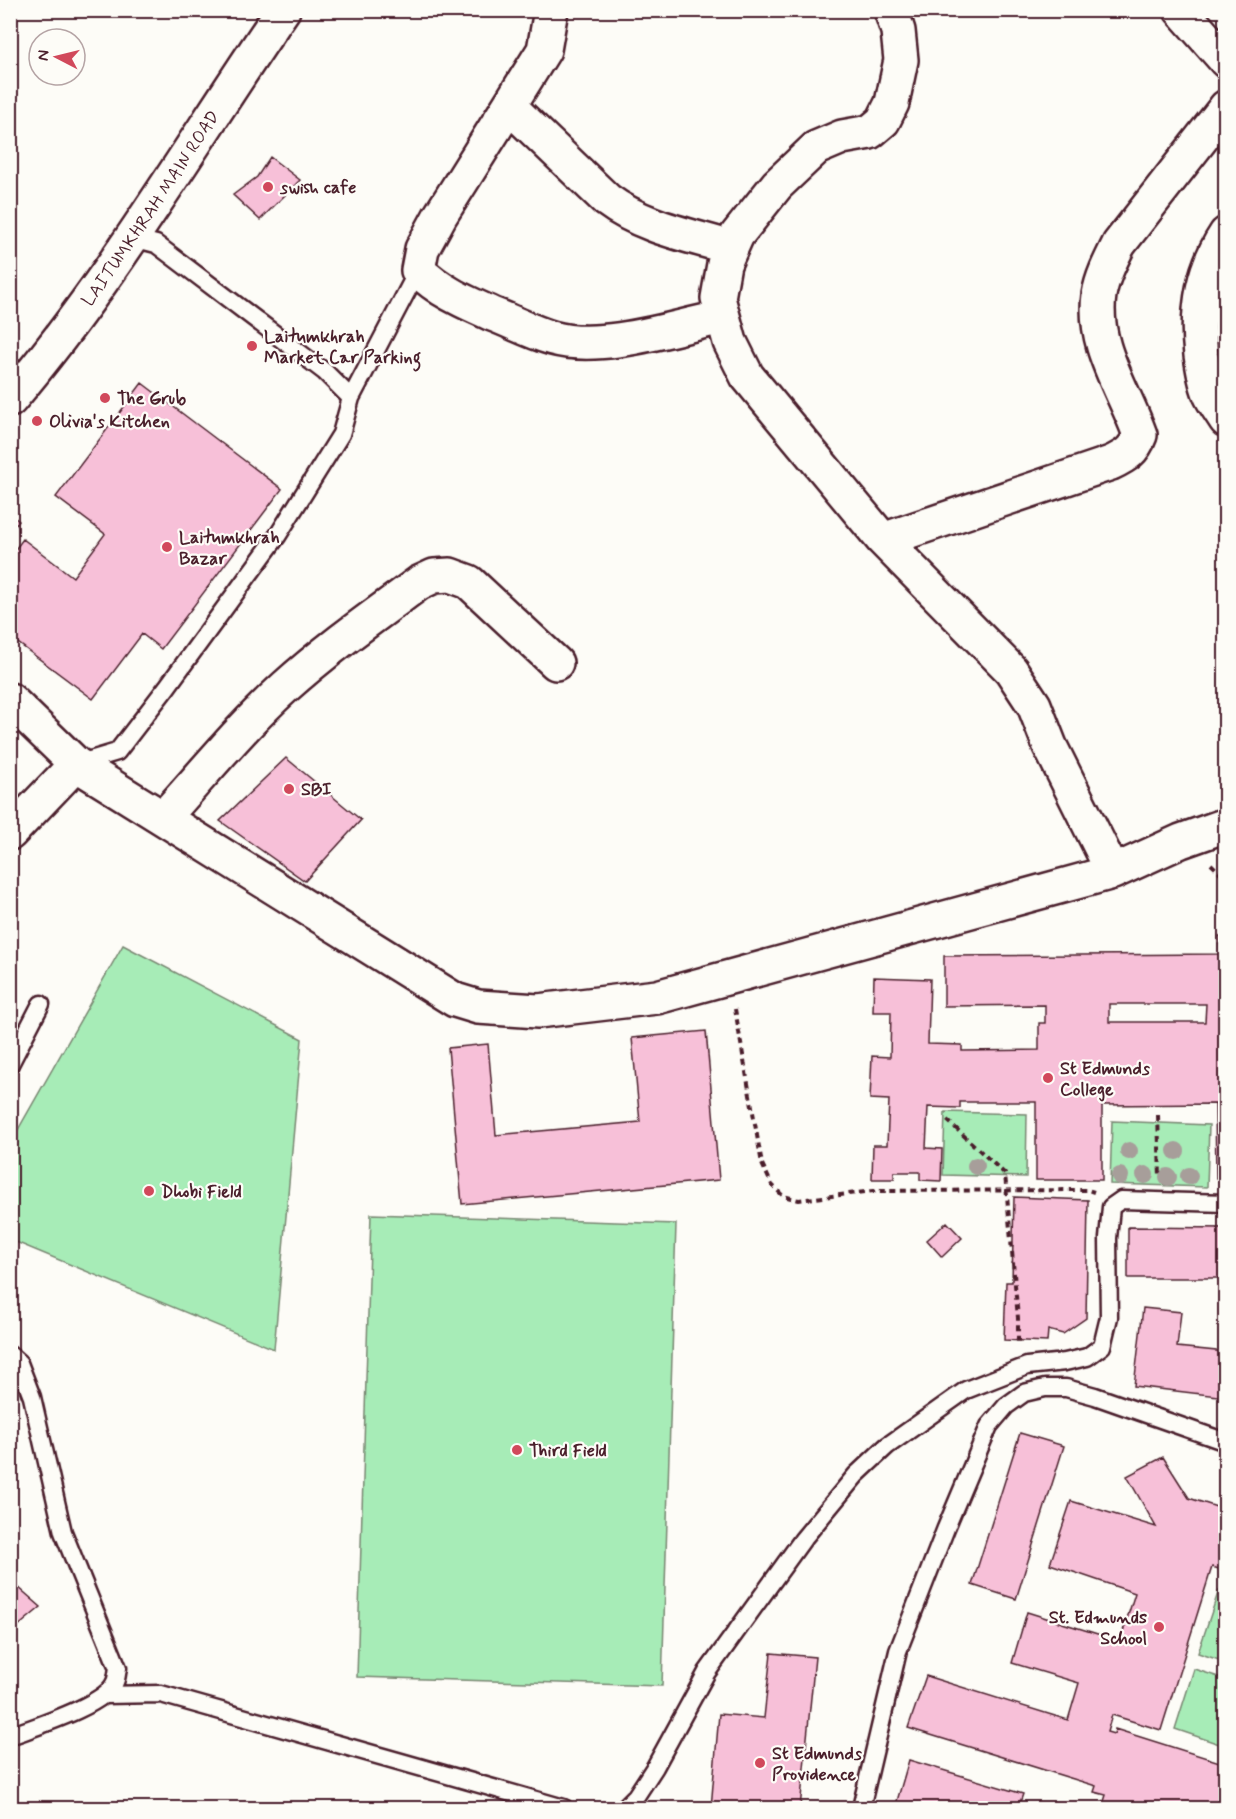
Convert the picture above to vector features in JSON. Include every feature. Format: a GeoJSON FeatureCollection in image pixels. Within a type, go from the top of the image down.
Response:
{"type":"FeatureCollection","features":[{"type":"Feature","properties":{"kind":"street","name":"LAITUMKHRAH MAIN ROAD"},"geometry":{"type":"LineString","coordinates":[[10,400],[40,365],[133,238],[283,10]]}},
{"type":"Feature","properties":{"kind":"street"},"geometry":{"type":"LineString","coordinates":[[551,10],[544,50],[440,216],[422,249],[418,270],[431,284],[466,303],[552,338],[587,342],[623,339],[723,317]]}},
{"type":"Feature","properties":{"kind":"street"},"geometry":{"type":"LineString","coordinates":[[891,10],[898,31],[901,60],[892,103],[883,121],[870,132],[842,137],[816,148],[777,185],[737,235],[724,264],[718,298],[730,342],[747,376],[883,540],[1011,670],[1034,705],[1050,746],[1113,872]]}},
{"type":"Feature","properties":{"kind":"street"},"geometry":{"type":"LineString","coordinates":[[1181,10],[1226,61]]}},
{"type":"Feature","properties":{"kind":"street"},"geometry":{"type":"LineString","coordinates":[[510,107],[607,200],[622,211],[641,220],[731,248]]}},
{"type":"Feature","properties":{"kind":"street"},"geometry":{"type":"LineString","coordinates":[[883,540],[1111,463],[1135,448],[1140,435],[1108,360],[1101,337],[1098,315],[1100,294],[1107,269],[1119,243],[1226,107]]}},
{"type":"Feature","properties":{"kind":"street"},"geometry":{"type":"LineString","coordinates":[[1226,234],[1214,252],[1202,292],[1198,328],[1203,369],[1210,394],[1226,420]]}},
{"type":"Feature","properties":{"kind":"street"},"geometry":{"type":"LineString","coordinates":[[163,818],[253,718],[286,687],[321,656],[419,582],[434,576],[450,575],[469,582],[556,663]]}},
{"type":"Feature","properties":{"kind":"street"},"geometry":{"type":"LineString","coordinates":[[10,700],[76,764],[455,1000],[478,1008],[538,1011],[657,997],[1113,872],[1181,841],[1226,825]]}},
{"type":"Feature","properties":{"kind":"street"},"geometry":{"type":"LineString","coordinates":[[10,833],[76,764]]}},
{"type":"Feature","properties":{"kind":"lane"},"geometry":{"type":"LineString","coordinates":[[133,238],[156,244],[325,372],[351,398]]}},
{"type":"Feature","properties":{"kind":"lane"},"geometry":{"type":"LineString","coordinates":[[76,764],[117,752],[278,535],[341,434],[351,398],[418,270]]}},
{"type":"Feature","properties":{"kind":"lane"},"geometry":{"type":"LineString","coordinates":[[10,1064],[41,1004]]}},
{"type":"Feature","properties":{"kind":"lane"},"geometry":{"type":"LineString","coordinates":[[624,1809],[636,1796],[655,1767],[706,1672],[803,1539],[856,1475],[896,1439],[966,1390],[1017,1369],[1087,1357],[1102,1346],[1109,1317],[1108,1238],[1111,1207],[1121,1200],[1226,1203]]}},
{"type":"Feature","properties":{"kind":"lane"},"geometry":{"type":"LineString","coordinates":[[10,1354],[19,1363],[32,1398],[63,1532],[118,1668],[115,1683],[104,1695],[75,1711],[10,1736]]}},
{"type":"Feature","properties":{"kind":"lane"},"geometry":{"type":"LineString","coordinates":[[861,1809],[898,1651],[989,1426],[1006,1406],[1024,1393],[1046,1388],[1066,1388],[1095,1396],[1226,1443]]}},
{"type":"Feature","properties":{"kind":"lane"},"geometry":{"type":"LineString","coordinates":[[104,1695],[161,1694],[564,1809]]}},
{"type":"Feature","properties":{"kind":"path"},"geometry":{"type":"LineString","coordinates":[[729,977],[762,1164],[772,1185],[783,1196],[799,1200],[874,1191],[1088,1190],[1116,1204]]}},
{"type":"Feature","properties":{"kind":"path"},"geometry":{"type":"LineString","coordinates":[[1158,1115],[1161,1201]]}},
{"type":"Feature","properties":{"kind":"path"},"geometry":{"type":"LineString","coordinates":[[947,1120],[1005,1174],[1018,1318],[1017,1369]]}},
{"type":"Feature","properties":{"kind":"green space","name":"Dhobi Field"},"geometry":{"type":"Polygon","coordinates":[[[123,945],[302,1039],[274,1349],[11,1240],[11,1142],[123,945]]]}},
{"type":"Feature","properties":{"kind":"green space"},"geometry":{"type":"Polygon","coordinates":[[[945,1112],[1027,1114],[1026,1177],[943,1175],[945,1112]]]}},
{"type":"Feature","properties":{"kind":"green space"},"geometry":{"type":"Polygon","coordinates":[[[1112,1121],[1209,1125],[1207,1187],[1110,1184],[1112,1121]]]}},
{"type":"Feature","properties":{"kind":"green space","name":"Third Field"},"geometry":{"type":"Polygon","coordinates":[[[371,1214],[676,1224],[662,1686],[357,1677],[371,1214]]]}},
{"type":"Feature","properties":{"kind":"green space"},"geometry":{"type":"Polygon","coordinates":[[[1219,1590],[1225,1592],[1225,1662],[1198,1653],[1219,1590]]]}},
{"type":"Feature","properties":{"kind":"green space"},"geometry":{"type":"Polygon","coordinates":[[[1194,1669],[1225,1679],[1225,1746],[1175,1729],[1194,1669]]]}},
{"type":"Feature","properties":{"kind":"building","name":"swish cafe"},"geometry":{"type":"Polygon","coordinates":[[[270,157],[300,180],[260,220],[233,195],[257,177],[270,157]]]}},
{"type":"Feature","properties":{"kind":"building","name":"Laitumkhrah Bazar"},"geometry":{"type":"Polygon","coordinates":[[[142,383],[282,489],[161,649],[142,634],[93,699],[10,637],[10,556],[23,539],[73,577],[105,534],[56,497],[142,383]]]}},
{"type":"Feature","properties":{"kind":"building"},"geometry":{"type":"Polygon","coordinates":[[[10,514],[19,521],[10,531],[10,514]]]}},
{"type":"Feature","properties":{"kind":"building","name":"SBI"},"geometry":{"type":"Polygon","coordinates":[[[286,758],[361,820],[305,881],[220,821],[286,758]]]}},
{"type":"Feature","properties":{"kind":"building","name":"St Edmunds College"},"geometry":{"type":"Polygon","coordinates":[[[1219,936],[1226,936],[1226,1178],[1216,1178],[1215,1104],[1102,1105],[1102,1180],[1036,1180],[1036,1102],[960,1102],[960,1108],[928,1107],[926,1148],[942,1149],[941,1181],[920,1180],[920,1172],[894,1172],[894,1179],[872,1179],[873,1145],[887,1145],[889,1100],[870,1099],[872,1056],[890,1057],[891,1012],[873,1012],[874,977],[930,979],[928,1044],[962,1045],[962,1051],[1039,1050],[1039,1023],[1045,1023],[1045,1005],[944,1006],[944,956],[1220,954],[1219,936]],[[1109,1004],[1109,1022],[1205,1022],[1206,1004],[1109,1004]]]}},
{"type":"Feature","properties":{"kind":"building"},"geometry":{"type":"Polygon","coordinates":[[[706,1031],[719,1180],[462,1204],[448,1048],[488,1044],[496,1135],[640,1122],[632,1038],[706,1031]]]}},
{"type":"Feature","properties":{"kind":"building"},"geometry":{"type":"Polygon","coordinates":[[[1014,1197],[1088,1200],[1086,1318],[1063,1334],[1048,1330],[1047,1342],[1004,1340],[1006,1282],[1012,1282],[1014,1197]]]}},
{"type":"Feature","properties":{"kind":"building"},"geometry":{"type":"Polygon","coordinates":[[[947,1222],[962,1238],[942,1257],[927,1240],[947,1222]]]}},
{"type":"Feature","properties":{"kind":"building"},"geometry":{"type":"Polygon","coordinates":[[[1128,1227],[1226,1228],[1226,1278],[1128,1278],[1128,1227]]]}},
{"type":"Feature","properties":{"kind":"building"},"geometry":{"type":"Polygon","coordinates":[[[1143,1308],[1181,1312],[1177,1347],[1226,1352],[1226,1397],[1134,1386],[1143,1308]]]}},
{"type":"Feature","properties":{"kind":"building"},"geometry":{"type":"Polygon","coordinates":[[[1020,1433],[1064,1446],[1016,1599],[972,1585],[1020,1433]]]}},
{"type":"Feature","properties":{"kind":"building","name":"St. Edmunds School"},"geometry":{"type":"Polygon","coordinates":[[[1163,1457],[1189,1498],[1226,1510],[1226,1571],[1212,1567],[1161,1730],[1112,1715],[1107,1732],[1114,1734],[1115,1729],[1226,1764],[1226,1808],[1102,1808],[1106,1795],[1094,1792],[1096,1786],[908,1728],[926,1676],[1068,1720],[1079,1683],[1012,1663],[1027,1612],[1120,1641],[1135,1593],[1050,1564],[1071,1501],[1156,1527],[1127,1476],[1163,1457]]]}},
{"type":"Feature","properties":{"kind":"building"},"geometry":{"type":"Polygon","coordinates":[[[10,1580],[41,1607],[10,1633],[10,1580]]]}},
{"type":"Feature","properties":{"kind":"building","name":"St Edmunds Providence"},"geometry":{"type":"Polygon","coordinates":[[[771,1653],[815,1657],[800,1808],[711,1808],[719,1714],[764,1718],[771,1653]]]}},
{"type":"Feature","properties":{"kind":"building"},"geometry":{"type":"Polygon","coordinates":[[[909,1760],[1023,1794],[1018,1808],[895,1808],[909,1760]]]}},
{"type":"Feature","properties":{"kind":"place","name":"swish cafe"},"geometry":{"type":"Point","coordinates":[268,187]}},
{"type":"Feature","properties":{"kind":"place","name":"Laitumkhrah Market Car Parking"},"geometry":{"type":"Point","coordinates":[252,346]}},
{"type":"Feature","properties":{"kind":"place","name":"The Grub"},"geometry":{"type":"Point","coordinates":[105,398]}},
{"type":"Feature","properties":{"kind":"place","name":"Olivia's Kitchen"},"geometry":{"type":"Point","coordinates":[37,421]}},
{"type":"Feature","properties":{"kind":"place","name":"Laitumkhrah Bazar"},"geometry":{"type":"Point","coordinates":[167,547]}},
{"type":"Feature","properties":{"kind":"place","name":"SBI"},"geometry":{"type":"Point","coordinates":[289,789]}},
{"type":"Feature","properties":{"kind":"place","name":"St Edmunds College"},"geometry":{"type":"Point","coordinates":[1048,1078]}},
{"type":"Feature","properties":{"kind":"place","name":"Dhobi Field"},"geometry":{"type":"Point","coordinates":[149,1191]}},
{"type":"Feature","properties":{"kind":"place","name":"Third Field"},"geometry":{"type":"Point","coordinates":[517,1450]}},
{"type":"Feature","properties":{"kind":"place","name":"St. Edmunds School"},"geometry":{"type":"Point","coordinates":[1159,1627]}},
{"type":"Feature","properties":{"kind":"place","name":"St Edmunds Providence"},"geometry":{"type":"Point","coordinates":[760,1763]}}]}
